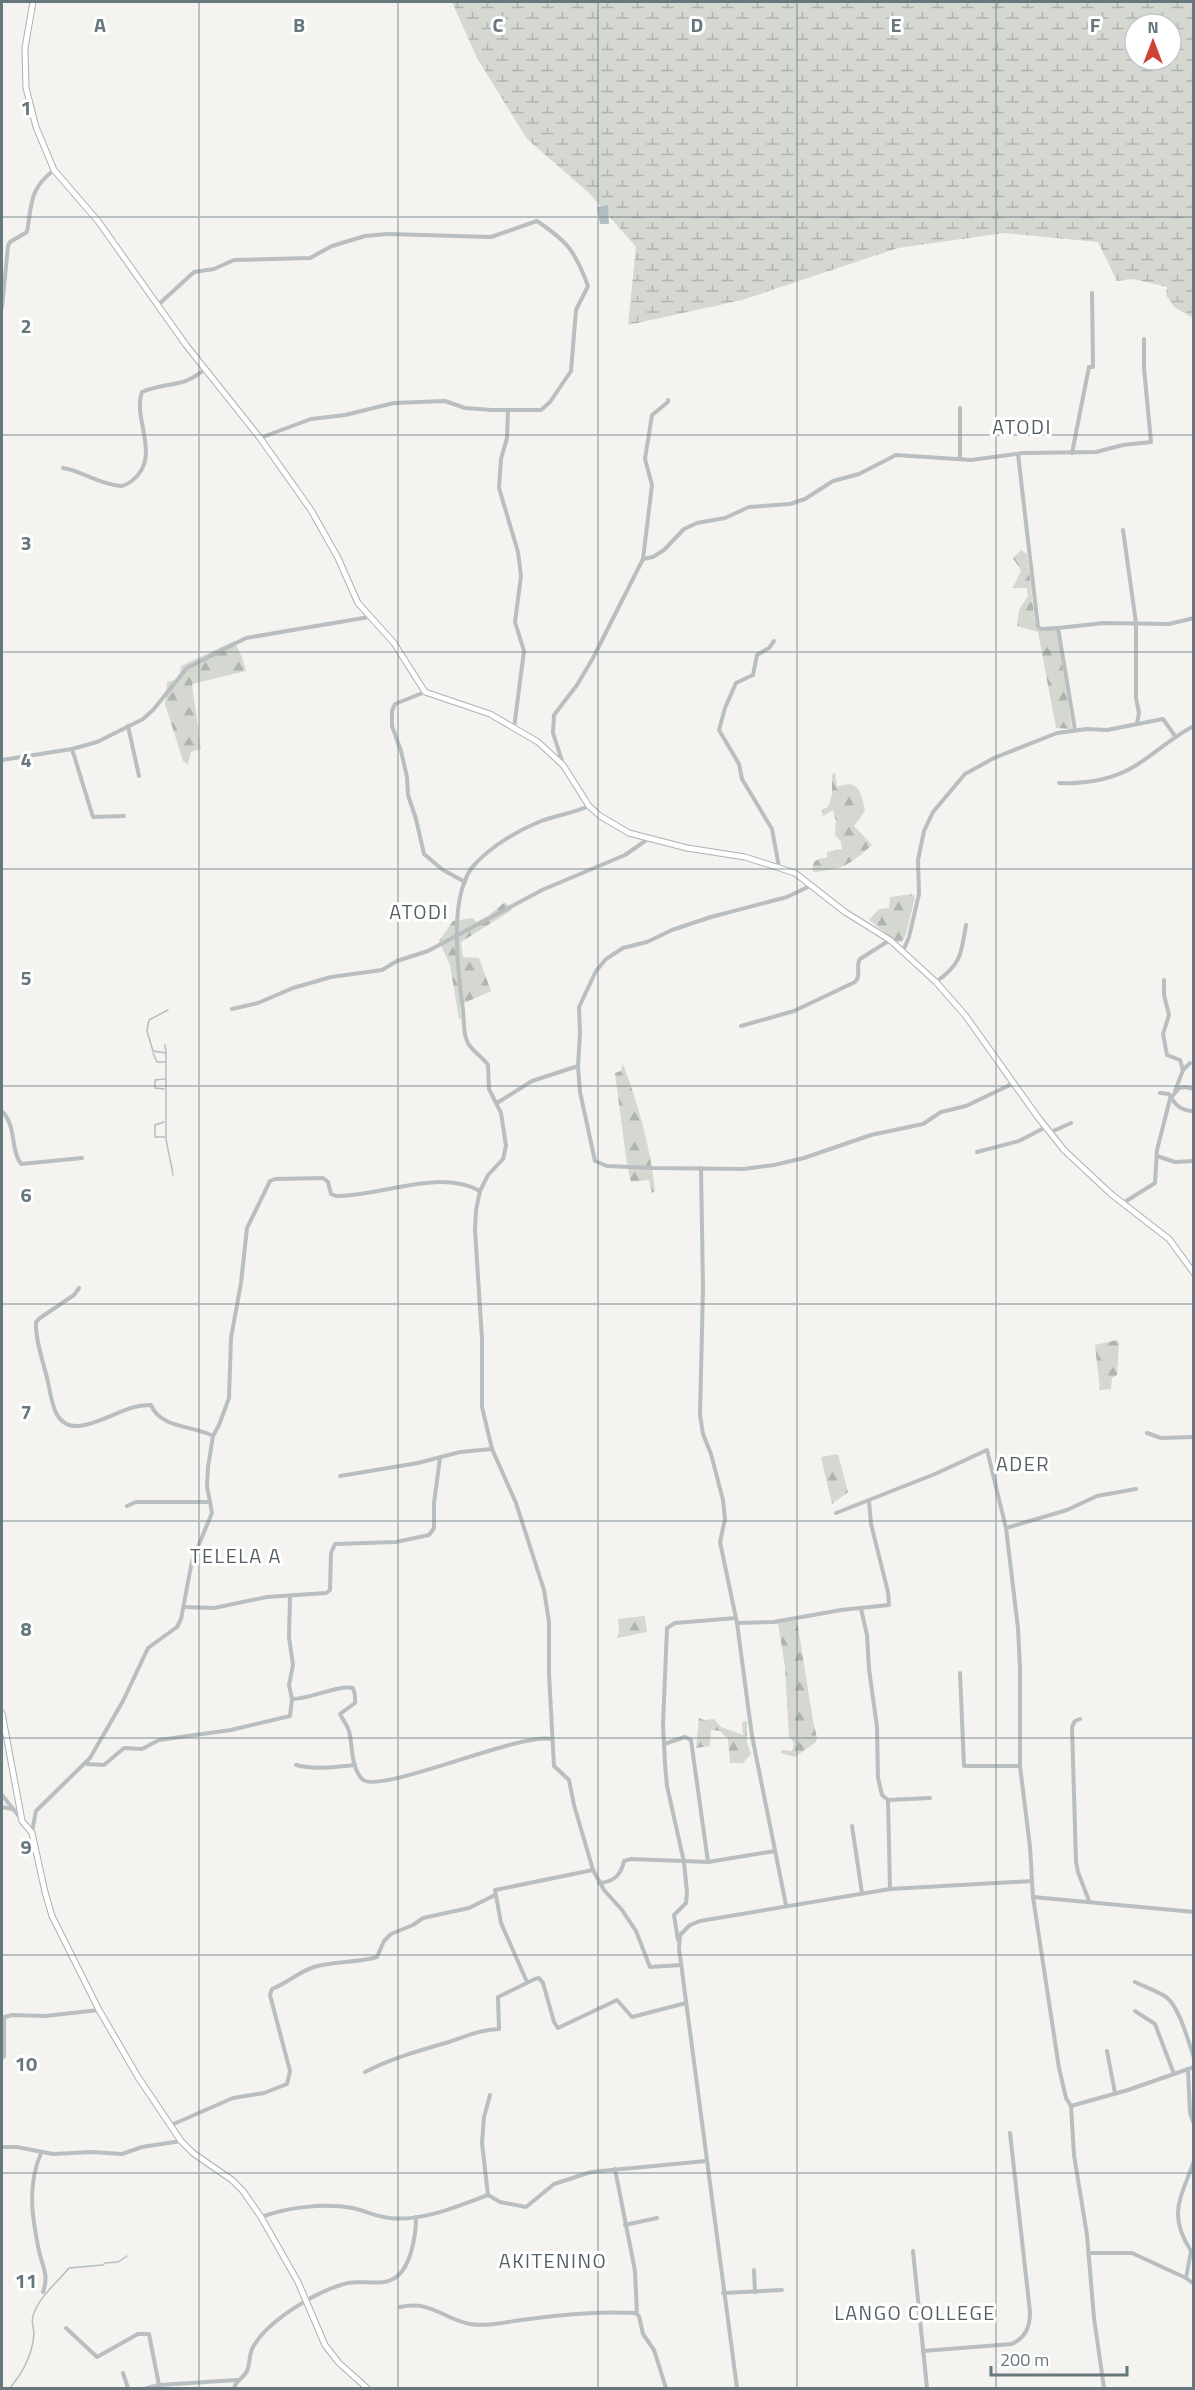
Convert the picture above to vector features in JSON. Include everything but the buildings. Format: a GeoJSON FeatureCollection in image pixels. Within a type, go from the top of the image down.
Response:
{"type":"FeatureCollection","features":[{"type":"Feature","properties":{"kind":"street"},"geometry":{"type":"LineString","coordinates":[[33,2],[26,48],[26,88],[36,127],[54,170],[98,221],[158,305],[260,438],[315,516],[338,558],[348,583],[369,617],[394,643],[425,692],[489,714],[538,742],[563,765],[589,806],[600,816],[616,825],[648,839],[687,848],[731,853],[795,873],[845,912],[890,940],[936,982],[965,1015],[1048,1130],[1071,1157],[1122,1203],[1169,1239],[1194,1273]]}},
{"type":"Feature","properties":{"kind":"street"},"geometry":{"type":"LineString","coordinates":[[2,243],[10,242],[27,232],[33,195],[43,180],[54,170]]}},
{"type":"Feature","properties":{"kind":"street"},"geometry":{"type":"LineString","coordinates":[[158,305],[194,272],[214,269],[234,260],[310,258],[365,236],[387,234],[491,237],[537,221],[556,234],[578,259],[588,286],[576,310],[571,371],[550,402],[541,410],[465,408],[445,401],[394,403],[345,415],[302,421],[260,438]]}},
{"type":"Feature","properties":{"kind":"street"},"geometry":{"type":"LineString","coordinates":[[2,307],[6,256],[10,242]]}},
{"type":"Feature","properties":{"kind":"street"},"geometry":{"type":"LineString","coordinates":[[1072,453],[1089,367],[1093,367],[1092,293]]}},
{"type":"Feature","properties":{"kind":"street"},"geometry":{"type":"LineString","coordinates":[[643,559],[653,557],[664,550],[684,529],[697,523],[725,518],[749,507],[790,504],[805,500],[833,481],[859,474],[896,455],[979,459],[1018,453],[1096,452],[1123,445],[1151,442],[1144,368],[1144,339]]}},
{"type":"Feature","properties":{"kind":"street"},"geometry":{"type":"LineString","coordinates":[[63,468],[82,472],[120,486],[130,482],[141,471],[144,463],[146,439],[140,402],[141,393],[154,387],[179,384],[206,369]]}},
{"type":"Feature","properties":{"kind":"street"},"geometry":{"type":"LineString","coordinates":[[563,765],[553,733],[554,715],[577,685],[593,658],[643,559],[652,485],[645,459],[652,415],[668,400]]}},
{"type":"Feature","properties":{"kind":"street"},"geometry":{"type":"LineString","coordinates":[[960,408],[960,458]]}},
{"type":"Feature","properties":{"kind":"street"},"geometry":{"type":"LineString","coordinates":[[508,410],[507,438],[501,459],[499,488],[518,552],[520,576],[515,622],[524,651],[514,728]]}},
{"type":"Feature","properties":{"kind":"street"},"geometry":{"type":"LineString","coordinates":[[1018,453],[1038,627],[1041,629],[1058,628],[1104,623],[1169,624],[1194,618]]}},
{"type":"Feature","properties":{"kind":"street"},"geometry":{"type":"LineString","coordinates":[[1123,530],[1136,623],[1136,698],[1139,713],[1136,723]]}},
{"type":"Feature","properties":{"kind":"street"},"geometry":{"type":"LineString","coordinates":[[2,760],[72,749],[96,742],[148,716],[187,668],[239,640],[259,634],[369,617]]}},
{"type":"Feature","properties":{"kind":"street"},"geometry":{"type":"LineString","coordinates":[[1058,628],[1075,730]]}},
{"type":"Feature","properties":{"kind":"street"},"geometry":{"type":"LineString","coordinates":[[774,641],[769,648],[757,655],[753,675],[736,683],[725,708],[719,730],[739,764],[742,779],[772,829],[779,867]]}},
{"type":"Feature","properties":{"kind":"street"},"geometry":{"type":"LineString","coordinates":[[425,692],[395,704],[392,711],[392,726],[401,751],[407,777],[408,795],[424,854],[443,870],[465,882]]}},
{"type":"Feature","properties":{"kind":"street"},"geometry":{"type":"LineString","coordinates":[[903,951],[909,937],[919,894],[919,848],[933,812],[965,774],[1044,738],[1075,730],[1107,729],[1163,719],[1175,736]]}},
{"type":"Feature","properties":{"kind":"street"},"geometry":{"type":"LineString","coordinates":[[128,726],[139,776]]}},
{"type":"Feature","properties":{"kind":"street"},"geometry":{"type":"LineString","coordinates":[[1059,783],[1082,784],[1110,777],[1132,768],[1175,736],[1194,726]]}},
{"type":"Feature","properties":{"kind":"street"},"geometry":{"type":"LineString","coordinates":[[72,749],[93,817],[124,816]]}},
{"type":"Feature","properties":{"kind":"street"},"geometry":{"type":"LineString","coordinates":[[589,806],[541,821],[522,830],[478,860],[465,882],[459,908],[456,937],[467,1043],[488,1065],[490,1091],[497,1103],[504,1127],[506,1152],[480,1191],[476,1210],[483,1414],[492,1449],[516,1503],[544,1590],[549,1622],[554,1766],[569,1780],[574,1805],[599,1883],[636,1931],[650,1967],[681,1965]]}},
{"type":"Feature","properties":{"kind":"street"},"geometry":{"type":"LineString","coordinates":[[232,1009],[258,1003],[293,988],[331,977],[382,970],[397,961],[428,951],[456,937],[542,890],[625,855],[648,839]]}},
{"type":"Feature","properties":{"kind":"street"},"geometry":{"type":"LineString","coordinates":[[813,885],[787,897],[715,916],[618,950],[606,959],[591,978],[579,1007],[578,1066],[580,1092],[592,1154],[597,1163],[618,1167],[752,1168],[804,1158],[871,1135],[923,1124],[941,1112],[966,1106],[1014,1083]]}},
{"type":"Feature","properties":{"kind":"street"},"geometry":{"type":"LineString","coordinates":[[936,982],[947,974],[962,954],[966,925]]}},
{"type":"Feature","properties":{"kind":"street"},"geometry":{"type":"LineString","coordinates":[[741,1026],[794,1011],[855,982],[858,978],[860,959],[890,940]]}},
{"type":"Feature","properties":{"kind":"street"},"geometry":{"type":"LineString","coordinates":[[1164,980],[1164,995],[1170,1015],[1163,1034],[1164,1046],[1167,1055],[1180,1060],[1184,1070]]}},
{"type":"Feature","properties":{"kind":"street"},"geometry":{"type":"LineString","coordinates":[[1122,1203],[1155,1183],[1157,1156],[1170,1096],[1190,1063]]}},
{"type":"Feature","properties":{"kind":"street"},"geometry":{"type":"LineString","coordinates":[[497,1103],[532,1081],[578,1066]]}},
{"type":"Feature","properties":{"kind":"street"},"geometry":{"type":"LineString","coordinates":[[1175,1091],[1185,1087],[1194,1089]]}},
{"type":"Feature","properties":{"kind":"street"},"geometry":{"type":"LineString","coordinates":[[1160,1093],[1170,1096],[1185,1111],[1194,1111]]}},
{"type":"Feature","properties":{"kind":"street"},"geometry":{"type":"LineString","coordinates":[[2,1111],[9,1120],[17,1157],[21,1164],[82,1158]]}},
{"type":"Feature","properties":{"kind":"street"},"geometry":{"type":"LineString","coordinates":[[977,1152],[1019,1141],[1071,1123]]}},
{"type":"Feature","properties":{"kind":"street"},"geometry":{"type":"LineString","coordinates":[[1157,1156],[1174,1162],[1194,1161]]}},
{"type":"Feature","properties":{"kind":"street"},"geometry":{"type":"LineString","coordinates":[[701,1168],[703,1288],[700,1415],[703,1434],[711,1454],[723,1500],[725,1519],[720,1542],[736,1620],[752,1736],[786,1905]]}},
{"type":"Feature","properties":{"kind":"street"},"geometry":{"type":"LineString","coordinates":[[366,2388],[329,2350],[320,2335],[307,2302],[261,2217],[238,2186],[193,2153],[169,2126],[99,2010],[52,1916],[32,1833],[36,1811],[86,1763],[123,1701],[148,1648],[177,1627],[184,1607],[192,1561],[211,1516],[208,1474],[213,1436],[229,1398],[231,1338],[242,1283],[247,1228],[270,1181],[322,1178],[328,1182],[331,1194],[336,1196],[444,1183],[463,1184],[480,1191]]}},
{"type":"Feature","properties":{"kind":"street"},"geometry":{"type":"LineString","coordinates":[[79,1287],[74,1295],[36,1323],[52,1404],[62,1422],[72,1426],[86,1425],[105,1420],[132,1407],[151,1405],[154,1412],[169,1423],[203,1431],[213,1436]]}},
{"type":"Feature","properties":{"kind":"street"},"geometry":{"type":"LineString","coordinates":[[1147,1433],[1161,1438],[1194,1437]]}},
{"type":"Feature","properties":{"kind":"street"},"geometry":{"type":"LineString","coordinates":[[340,1476],[440,1458],[460,1452],[492,1449]]}},
{"type":"Feature","properties":{"kind":"street"},"geometry":{"type":"LineString","coordinates":[[836,1513],[987,1450],[1006,1528],[1020,1655],[1020,1766],[1033,1897],[1059,2068],[1066,2098],[1071,2106],[1075,2158],[1104,2388]]}},
{"type":"Feature","properties":{"kind":"street"},"geometry":{"type":"LineString","coordinates":[[184,1607],[214,1608],[267,1597],[320,1595],[329,1591],[332,1550],[335,1544],[396,1542],[432,1533],[440,1458]]}},
{"type":"Feature","properties":{"kind":"street"},"geometry":{"type":"LineString","coordinates":[[1006,1528],[1067,1510],[1097,1496],[1136,1489]]}},
{"type":"Feature","properties":{"kind":"street"},"geometry":{"type":"LineString","coordinates":[[737,2388],[679,1941],[674,1919],[675,1912],[687,1899],[684,1862],[667,1786],[664,1744],[668,1628],[675,1623],[736,1620],[774,1622],[834,1611],[886,1607],[889,1604],[871,1524],[869,1501]]}},
{"type":"Feature","properties":{"kind":"street"},"geometry":{"type":"LineString","coordinates":[[127,1506],[136,1502],[210,1502]]}},
{"type":"Feature","properties":{"kind":"street"},"geometry":{"type":"LineString","coordinates":[[86,1763],[104,1765],[124,1748],[142,1749],[167,1738],[231,1730],[288,1718],[292,1699],[289,1685],[293,1665],[289,1637],[290,1597]]}},
{"type":"Feature","properties":{"kind":"street"},"geometry":{"type":"LineString","coordinates":[[861,1609],[867,1635],[877,1727],[878,1778],[882,1795],[888,1800],[930,1797]]}},
{"type":"Feature","properties":{"kind":"street"},"geometry":{"type":"LineString","coordinates":[[960,1673],[964,1766],[1020,1766]]}},
{"type":"Feature","properties":{"kind":"street"},"geometry":{"type":"LineString","coordinates":[[292,1699],[342,1688],[353,1688],[356,1695],[355,1703],[340,1714],[349,1732],[355,1765],[361,1778],[370,1782],[393,1779],[508,1746],[543,1738],[552,1739]]}},
{"type":"Feature","properties":{"kind":"street"},"geometry":{"type":"LineString","coordinates":[[2,1713],[22,1821]]}},
{"type":"Feature","properties":{"kind":"street"},"geometry":{"type":"LineString","coordinates":[[1080,1719],[1075,1721],[1072,1727],[1076,1862],[1089,1901]]}},
{"type":"Feature","properties":{"kind":"street"},"geometry":{"type":"LineString","coordinates":[[664,1744],[685,1737],[690,1738],[708,1862]]}},
{"type":"Feature","properties":{"kind":"street"},"geometry":{"type":"LineString","coordinates":[[296,1765],[331,1768],[355,1765]]}},
{"type":"Feature","properties":{"kind":"street"},"geometry":{"type":"LineString","coordinates":[[2,1795],[32,1833]]}},
{"type":"Feature","properties":{"kind":"street"},"geometry":{"type":"LineString","coordinates":[[888,1800],[890,1889]]}},
{"type":"Feature","properties":{"kind":"street"},"geometry":{"type":"LineString","coordinates":[[2,1807],[13,1809]]}},
{"type":"Feature","properties":{"kind":"street"},"geometry":{"type":"LineString","coordinates":[[852,1826],[862,1893]]}},
{"type":"Feature","properties":{"kind":"street"},"geometry":{"type":"LineString","coordinates":[[599,1883],[616,1878],[622,1871],[625,1860],[662,1859],[708,1862],[774,1851]]}},
{"type":"Feature","properties":{"kind":"street"},"geometry":{"type":"LineString","coordinates":[[526,1982],[501,1923],[495,1890],[593,1870]]}},
{"type":"Feature","properties":{"kind":"street"},"geometry":{"type":"LineString","coordinates":[[679,1941],[683,1930],[700,1921],[786,1905],[890,1889],[1032,1881]]}},
{"type":"Feature","properties":{"kind":"street"},"geometry":{"type":"LineString","coordinates":[[169,2126],[231,2099],[273,2090],[287,2084],[290,2071],[270,1995],[272,1989],[286,1984],[291,1977],[315,1967],[377,1957],[384,1941],[391,1934],[423,1918],[469,1908],[495,1895]]}},
{"type":"Feature","properties":{"kind":"street"},"geometry":{"type":"LineString","coordinates":[[1033,1897],[1194,1912]]}},
{"type":"Feature","properties":{"kind":"street"},"geometry":{"type":"LineString","coordinates":[[365,2072],[384,2062],[462,2036],[499,2029],[498,1997],[526,1982],[539,1978],[543,1981],[554,2022],[558,2028],[617,2000],[632,2018],[686,2003]]}},
{"type":"Feature","properties":{"kind":"street"},"geometry":{"type":"LineString","coordinates":[[1135,1982],[1164,1995],[1171,2002],[1194,2058]]}},
{"type":"Feature","properties":{"kind":"street"},"geometry":{"type":"LineString","coordinates":[[2,2058],[4,2056],[3,2017],[45,2016],[99,2010]]}},
{"type":"Feature","properties":{"kind":"street"},"geometry":{"type":"LineString","coordinates":[[1135,2011],[1155,2024],[1174,2074]]}},
{"type":"Feature","properties":{"kind":"street"},"geometry":{"type":"LineString","coordinates":[[1107,2051],[1114,2093]]}},
{"type":"Feature","properties":{"kind":"street"},"geometry":{"type":"LineString","coordinates":[[1071,2106],[1194,2067]]}},
{"type":"Feature","properties":{"kind":"street"},"geometry":{"type":"LineString","coordinates":[[1188,2069],[1190,2113],[1194,2124]]}},
{"type":"Feature","properties":{"kind":"street"},"geometry":{"type":"LineString","coordinates":[[488,2195],[482,2144],[490,2095]]}},
{"type":"Feature","properties":{"kind":"street"},"geometry":{"type":"LineString","coordinates":[[923,2350],[1012,2344],[1023,2337],[1027,2330],[1030,2312],[1010,2133]]}},
{"type":"Feature","properties":{"kind":"street"},"geometry":{"type":"LineString","coordinates":[[2,2147],[17,2147],[40,2153],[122,2154],[142,2147],[181,2141]]}},
{"type":"Feature","properties":{"kind":"street"},"geometry":{"type":"LineString","coordinates":[[40,2153],[31,2192],[39,2248],[47,2278],[43,2292]]}},
{"type":"Feature","properties":{"kind":"street"},"geometry":{"type":"LineString","coordinates":[[261,2217],[288,2209],[338,2207],[390,2218],[416,2217],[488,2195],[500,2202],[526,2207],[548,2188],[561,2181],[591,2172],[706,2161]]}},
{"type":"Feature","properties":{"kind":"street"},"geometry":{"type":"LineString","coordinates":[[1186,2278],[1192,2251],[1181,2236],[1177,2212],[1180,2196],[1194,2161]]}},
{"type":"Feature","properties":{"kind":"street"},"geometry":{"type":"LineString","coordinates":[[615,2169],[635,2271],[637,2314],[643,2334],[654,2350],[666,2388]]}},
{"type":"Feature","properties":{"kind":"street"},"geometry":{"type":"LineString","coordinates":[[234,2388],[237,2380],[246,2373],[253,2349],[263,2331],[280,2318],[346,2283],[388,2281],[396,2278],[413,2250],[416,2217]]}},
{"type":"Feature","properties":{"kind":"street"},"geometry":{"type":"LineString","coordinates":[[625,2225],[657,2218]]}},
{"type":"Feature","properties":{"kind":"street"},"geometry":{"type":"LineString","coordinates":[[913,2251],[927,2388]]}},
{"type":"Feature","properties":{"kind":"street"},"geometry":{"type":"LineString","coordinates":[[1088,2253],[1136,2254],[1194,2284]]}},
{"type":"Feature","properties":{"kind":"street"},"geometry":{"type":"LineString","coordinates":[[754,2270],[754,2292]]}},
{"type":"Feature","properties":{"kind":"street"},"geometry":{"type":"LineString","coordinates":[[723,2293],[782,2290]]}},
{"type":"Feature","properties":{"kind":"street"},"geometry":{"type":"LineString","coordinates":[[400,2307],[426,2306],[461,2322],[483,2325],[574,2313],[637,2314]]}},
{"type":"Feature","properties":{"kind":"street"},"geometry":{"type":"LineString","coordinates":[[66,2328],[97,2357],[138,2334],[149,2334],[159,2385]]}},
{"type":"Feature","properties":{"kind":"street"},"geometry":{"type":"LineString","coordinates":[[123,2373],[128,2388]]}},
{"type":"Feature","properties":{"kind":"street"},"geometry":{"type":"LineString","coordinates":[[147,2388],[159,2385],[237,2380]]}},
{"type":"Feature","properties":{"kind":"green space"},"geometry":{"type":"Polygon","coordinates":[[[452,2],[1193,2],[1193,318],[1174,307],[1166,295],[1167,287],[1133,279],[1117,281],[1098,242],[1004,233],[898,248],[742,300],[628,325],[636,247],[589,193],[527,139],[477,58],[452,2]]]}},
{"type":"Feature","properties":{"kind":"green space"},"geometry":{"type":"Polygon","coordinates":[[[1021,550],[1027,554],[1035,623],[1043,628],[1057,629],[1072,729],[1056,728],[1038,632],[1017,626],[1019,610],[1028,596],[1027,588],[1013,588],[1021,570],[1013,558],[1021,550]]]}},
{"type":"Feature","properties":{"kind":"green space"},"geometry":{"type":"Polygon","coordinates":[[[234,641],[246,671],[192,684],[201,749],[191,752],[188,765],[183,761],[165,704],[167,682],[179,679],[181,666],[234,641]]]}},
{"type":"Feature","properties":{"kind":"green space"},"geometry":{"type":"Polygon","coordinates":[[[835,772],[837,787],[850,784],[858,789],[865,811],[854,826],[872,845],[846,865],[814,872],[812,869],[816,860],[827,858],[827,852],[842,849],[841,842],[835,835],[836,821],[833,810],[823,816],[821,810],[828,807],[832,795],[832,775],[835,772]]]}},
{"type":"Feature","properties":{"kind":"green space"},"geometry":{"type":"Polygon","coordinates":[[[911,894],[915,897],[906,934],[902,942],[897,942],[869,920],[879,909],[889,908],[890,897],[911,894]]]}},
{"type":"Feature","properties":{"kind":"green space"},"geometry":{"type":"Polygon","coordinates":[[[505,902],[512,910],[461,942],[463,957],[479,958],[491,991],[460,1005],[461,1019],[459,1019],[450,965],[439,941],[453,921],[473,918],[476,922],[488,916],[505,902]]]}},
{"type":"Feature","properties":{"kind":"green space"},"geometry":{"type":"Polygon","coordinates":[[[623,1064],[647,1142],[655,1191],[652,1193],[649,1180],[631,1182],[627,1165],[615,1073],[621,1071],[623,1064]]]}},
{"type":"Feature","properties":{"kind":"green space"},"geometry":{"type":"Polygon","coordinates":[[[1117,1340],[1119,1344],[1117,1375],[1112,1378],[1111,1389],[1100,1390],[1095,1345],[1117,1340]]]}},
{"type":"Feature","properties":{"kind":"green space"},"geometry":{"type":"Polygon","coordinates":[[[838,1454],[848,1492],[832,1504],[821,1457],[838,1454]]]}},
{"type":"Feature","properties":{"kind":"green space"},"geometry":{"type":"Polygon","coordinates":[[[645,1616],[647,1632],[617,1638],[618,1619],[645,1616]]]}},
{"type":"Feature","properties":{"kind":"green space"},"geometry":{"type":"Polygon","coordinates":[[[797,1620],[817,1738],[816,1742],[795,1757],[781,1753],[782,1750],[792,1751],[794,1743],[789,1737],[785,1667],[778,1623],[797,1620]]]}},
{"type":"Feature","properties":{"kind":"green space"},"geometry":{"type":"Polygon","coordinates":[[[699,1718],[714,1719],[721,1727],[743,1735],[742,1722],[747,1721],[747,1742],[751,1754],[743,1763],[730,1763],[728,1739],[720,1731],[711,1730],[710,1746],[696,1748],[699,1718]]]}},
{"type":"Feature","properties":{"kind":"shaded area"},"geometry":{"type":"Polygon","coordinates":[[[608,205],[609,224],[600,224],[597,207],[608,205]]]}},
{"type":"Feature","properties":{"kind":"waterway"},"geometry":{"type":"LineString","coordinates":[[168,1010],[149,1020],[147,1031],[153,1051],[166,1053],[166,1139],[173,1175]]}},
{"type":"Feature","properties":{"kind":"waterway"},"geometry":{"type":"LineString","coordinates":[[165,1045],[166,1053]]}},
{"type":"Feature","properties":{"kind":"waterway"},"geometry":{"type":"LineString","coordinates":[[153,1053],[157,1062],[165,1062]]}},
{"type":"Feature","properties":{"kind":"waterway"},"geometry":{"type":"LineString","coordinates":[[164,1089],[155,1088],[155,1080],[165,1079]]}},
{"type":"Feature","properties":{"kind":"waterway"},"geometry":{"type":"LineString","coordinates":[[164,1122],[155,1125],[155,1137],[165,1137]]}},
{"type":"Feature","properties":{"kind":"waterway"},"geometry":{"type":"LineString","coordinates":[[10,2388],[29,2357],[34,2334],[33,2316],[39,2302],[49,2290],[69,2268],[118,2262],[127,2256]]}},
{"type":"Feature","properties":{"kind":"district","name":"ATODI"},"geometry":{"type":"Point","coordinates":[1022,427]}},
{"type":"Feature","properties":{"kind":"district","name":"ATODI"},"geometry":{"type":"Point","coordinates":[419,912]}},
{"type":"Feature","properties":{"kind":"district","name":"ADER"},"geometry":{"type":"Point","coordinates":[1023,1464]}},
{"type":"Feature","properties":{"kind":"district","name":"TELELA A"},"geometry":{"type":"Point","coordinates":[236,1556]}},
{"type":"Feature","properties":{"kind":"district","name":"AKITENINO"},"geometry":{"type":"Point","coordinates":[553,2261]}},
{"type":"Feature","properties":{"kind":"district","name":"LANGO COLLEGE"},"geometry":{"type":"Point","coordinates":[915,2313]}}]}
